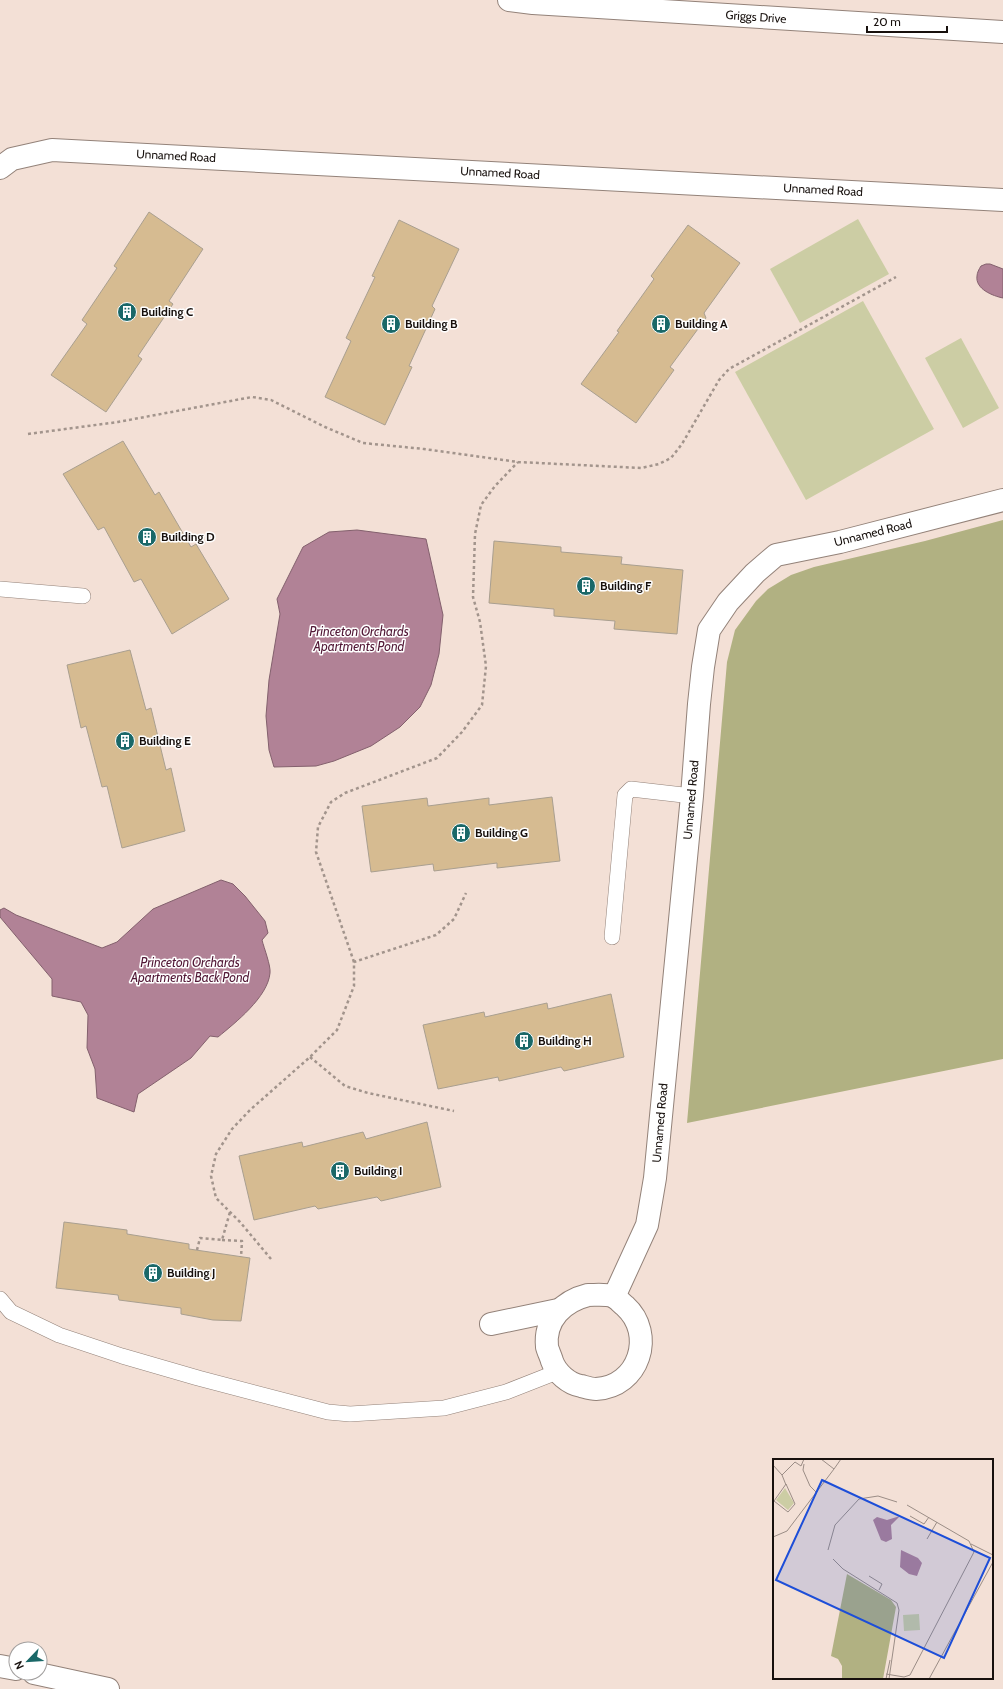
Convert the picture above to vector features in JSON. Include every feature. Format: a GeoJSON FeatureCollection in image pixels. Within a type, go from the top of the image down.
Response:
{"type":"FeatureCollection","features":[{"type":"Feature","properties":{"kind":"street","name":"Griggs Drive"},"geometry":{"type":"LineString","coordinates":[[509,0],[533,3],[1003,32]]}},
{"type":"Feature","properties":{"kind":"street","name":"Unnamed Road"},"geometry":{"type":"LineString","coordinates":[[0,168],[12,159],[52,150],[1003,200]]}},
{"type":"Feature","properties":{"kind":"street","name":"Unnamed Road"},"geometry":{"type":"LineString","coordinates":[[614,1297],[647,1225],[655,1178],[703,666],[709,630],[728,602],[755,573],[776,555],[840,542],[1003,500]]}},
{"type":"Feature","properties":{"kind":"street"},"geometry":{"type":"LineString","coordinates":[[491,1324],[558,1310],[574,1298],[588,1295],[614,1297],[629,1309],[637,1321],[641,1336],[641,1350],[633,1368],[623,1379],[609,1386],[595,1389],[576,1385],[557,1372],[547,1347],[549,1328],[558,1310]]}},
{"type":"Feature","properties":{"kind":"street"},"geometry":{"type":"LineString","coordinates":[[48,1676],[108,1689]]}},
{"type":"Feature","properties":{"kind":"lane"},"geometry":{"type":"LineString","coordinates":[[0,589],[83,596]]}},
{"type":"Feature","properties":{"kind":"lane"},"geometry":{"type":"LineString","coordinates":[[612,937],[624,795],[631,789],[692,796]]}},
{"type":"Feature","properties":{"kind":"lane"},"geometry":{"type":"LineString","coordinates":[[0,1299],[11,1312],[59,1335],[122,1356],[198,1378],[328,1412],[350,1414],[444,1408],[506,1392],[557,1372]]}},
{"type":"Feature","properties":{"kind":"path"},"geometry":{"type":"LineString","coordinates":[[28,434],[118,422],[252,397],[271,400],[325,427],[363,442],[518,462],[641,468],[659,464],[671,458],[682,444],[719,380],[729,369],[896,277]]}},
{"type":"Feature","properties":{"kind":"path"},"geometry":{"type":"LineString","coordinates":[[271,1259],[240,1222],[216,1198],[211,1176],[216,1154],[232,1129],[250,1110],[310,1057],[337,1030],[354,986],[354,962],[316,852],[318,827],[331,802],[345,792],[437,758],[462,732],[482,705],[486,666],[480,622],[473,597],[475,534],[481,505],[518,462]]}},
{"type":"Feature","properties":{"kind":"path"},"geometry":{"type":"LineString","coordinates":[[354,962],[436,934],[454,919],[466,893]]}},
{"type":"Feature","properties":{"kind":"path"},"geometry":{"type":"LineString","coordinates":[[310,1057],[344,1086],[368,1094],[454,1111]]}},
{"type":"Feature","properties":{"kind":"path"},"geometry":{"type":"LineString","coordinates":[[222,1240],[230,1212]]}},
{"type":"Feature","properties":{"kind":"path"},"geometry":{"type":"LineString","coordinates":[[197,1250],[200,1238],[242,1241],[240,1256]]}},
{"type":"Feature","properties":{"kind":"green space"},"geometry":{"type":"Polygon","coordinates":[[[858,219],[889,274],[800,323],[770,269],[858,219]]]}},
{"type":"Feature","properties":{"kind":"green space"},"geometry":{"type":"Polygon","coordinates":[[[863,301],[934,429],[806,500],[735,372],[863,301]]]}},
{"type":"Feature","properties":{"kind":"green space"},"geometry":{"type":"Polygon","coordinates":[[[961,338],[999,408],[963,428],[925,358],[961,338]]]}},
{"type":"Feature","properties":{"kind":"green space"},"geometry":{"type":"Polygon","coordinates":[[[1003,520],[1003,1059],[687,1123],[727,662],[735,630],[756,601],[768,589],[791,575],[814,567],[925,541],[1003,520]]]}},
{"type":"Feature","properties":{"kind":"water"},"geometry":{"type":"Polygon","coordinates":[[[986,264],[1003,269],[1003,298],[990,294],[979,285],[977,281],[978,272],[981,266],[986,264]]]}},
{"type":"Feature","properties":{"kind":"water","name":"Princeton Orchards Apartments Pond"},"geometry":{"type":"Polygon","coordinates":[[[357,530],[426,539],[443,615],[439,654],[431,685],[420,707],[400,727],[371,746],[334,761],[316,766],[274,767],[269,750],[266,716],[269,680],[280,614],[277,599],[303,547],[329,532],[357,530]]]}},
{"type":"Feature","properties":{"kind":"water","name":"Princeton Orchards Apartments Back Pond"},"geometry":{"type":"Polygon","coordinates":[[[221,880],[233,884],[245,896],[265,921],[268,933],[262,940],[270,973],[268,982],[263,991],[250,1009],[218,1037],[210,1036],[191,1058],[138,1094],[134,1112],[97,1098],[95,1069],[87,1048],[88,1015],[81,1002],[52,996],[52,979],[0,917],[0,910],[4,908],[16,915],[102,948],[117,942],[153,909],[221,880]]]}},
{"type":"Feature","properties":{"kind":"building","name":"Building C"},"geometry":{"type":"Polygon","coordinates":[[[149,212],[203,249],[169,301],[173,304],[138,356],[142,359],[106,412],[51,375],[87,324],[82,320],[117,268],[114,266],[149,212]]]}},
{"type":"Feature","properties":{"kind":"building","name":"Building B"},"geometry":{"type":"Polygon","coordinates":[[[399,220],[459,249],[432,306],[435,309],[409,366],[412,367],[385,425],[325,397],[351,341],[346,338],[375,277],[372,276],[399,220]]]}},
{"type":"Feature","properties":{"kind":"building","name":"Building A"},"geometry":{"type":"Polygon","coordinates":[[[688,225],[740,263],[704,313],[706,318],[670,367],[674,370],[636,423],[581,384],[619,332],[617,331],[654,279],[651,276],[688,225]]]}},
{"type":"Feature","properties":{"kind":"building","name":"Building D"},"geometry":{"type":"Polygon","coordinates":[[[123,441],[155,495],[159,492],[191,547],[196,544],[229,599],[172,634],[141,579],[134,582],[104,527],[98,530],[63,474],[123,441]]]}},
{"type":"Feature","properties":{"kind":"building","name":"Building F"},"geometry":{"type":"Polygon","coordinates":[[[494,541],[561,547],[561,552],[622,557],[621,564],[683,570],[677,634],[614,629],[615,621],[554,616],[554,609],[489,603],[494,541]]]}},
{"type":"Feature","properties":{"kind":"building","name":"Building E"},"geometry":{"type":"Polygon","coordinates":[[[130,650],[146,710],[151,708],[166,770],[171,768],[185,831],[122,848],[107,786],[102,787],[86,726],[81,728],[67,665],[130,650]]]}},
{"type":"Feature","properties":{"kind":"building","name":"Building G"},"geometry":{"type":"Polygon","coordinates":[[[552,797],[560,861],[497,868],[497,863],[434,871],[433,864],[371,872],[362,806],[427,798],[428,806],[489,798],[489,805],[552,797]]]}},
{"type":"Feature","properties":{"kind":"building","name":"Building H"},"geometry":{"type":"Polygon","coordinates":[[[611,994],[624,1057],[564,1071],[561,1067],[499,1081],[498,1077],[438,1089],[423,1025],[484,1012],[485,1017],[547,1003],[548,1009],[611,994]]]}},
{"type":"Feature","properties":{"kind":"building","name":"Building I"},"geometry":{"type":"Polygon","coordinates":[[[427,1122],[441,1187],[381,1201],[377,1197],[318,1209],[315,1206],[254,1220],[239,1156],[302,1142],[303,1147],[363,1132],[366,1139],[427,1122]]]}},
{"type":"Feature","properties":{"kind":"building","name":"Building J"},"geometry":{"type":"Polygon","coordinates":[[[64,1222],[127,1230],[127,1234],[189,1244],[189,1249],[250,1258],[241,1321],[213,1320],[181,1314],[181,1308],[119,1300],[118,1295],[56,1288],[64,1222]]]}},
{"type":"Feature","properties":{"kind":"place","name":"Building C"},"geometry":{"type":"Point","coordinates":[127,312]}},
{"type":"Feature","properties":{"kind":"place","name":"Building B"},"geometry":{"type":"Point","coordinates":[391,324]}},
{"type":"Feature","properties":{"kind":"place","name":"Building A"},"geometry":{"type":"Point","coordinates":[661,324]}},
{"type":"Feature","properties":{"kind":"place","name":"Building D"},"geometry":{"type":"Point","coordinates":[147,537]}},
{"type":"Feature","properties":{"kind":"place","name":"Building F"},"geometry":{"type":"Point","coordinates":[586,586]}},
{"type":"Feature","properties":{"kind":"place","name":"Building E"},"geometry":{"type":"Point","coordinates":[125,741]}},
{"type":"Feature","properties":{"kind":"place","name":"Building G"},"geometry":{"type":"Point","coordinates":[461,833]}},
{"type":"Feature","properties":{"kind":"place","name":"Building H"},"geometry":{"type":"Point","coordinates":[524,1041]}},
{"type":"Feature","properties":{"kind":"place","name":"Building I"},"geometry":{"type":"Point","coordinates":[340,1171]}},
{"type":"Feature","properties":{"kind":"place","name":"Building J"},"geometry":{"type":"Point","coordinates":[153,1273]}}]}
